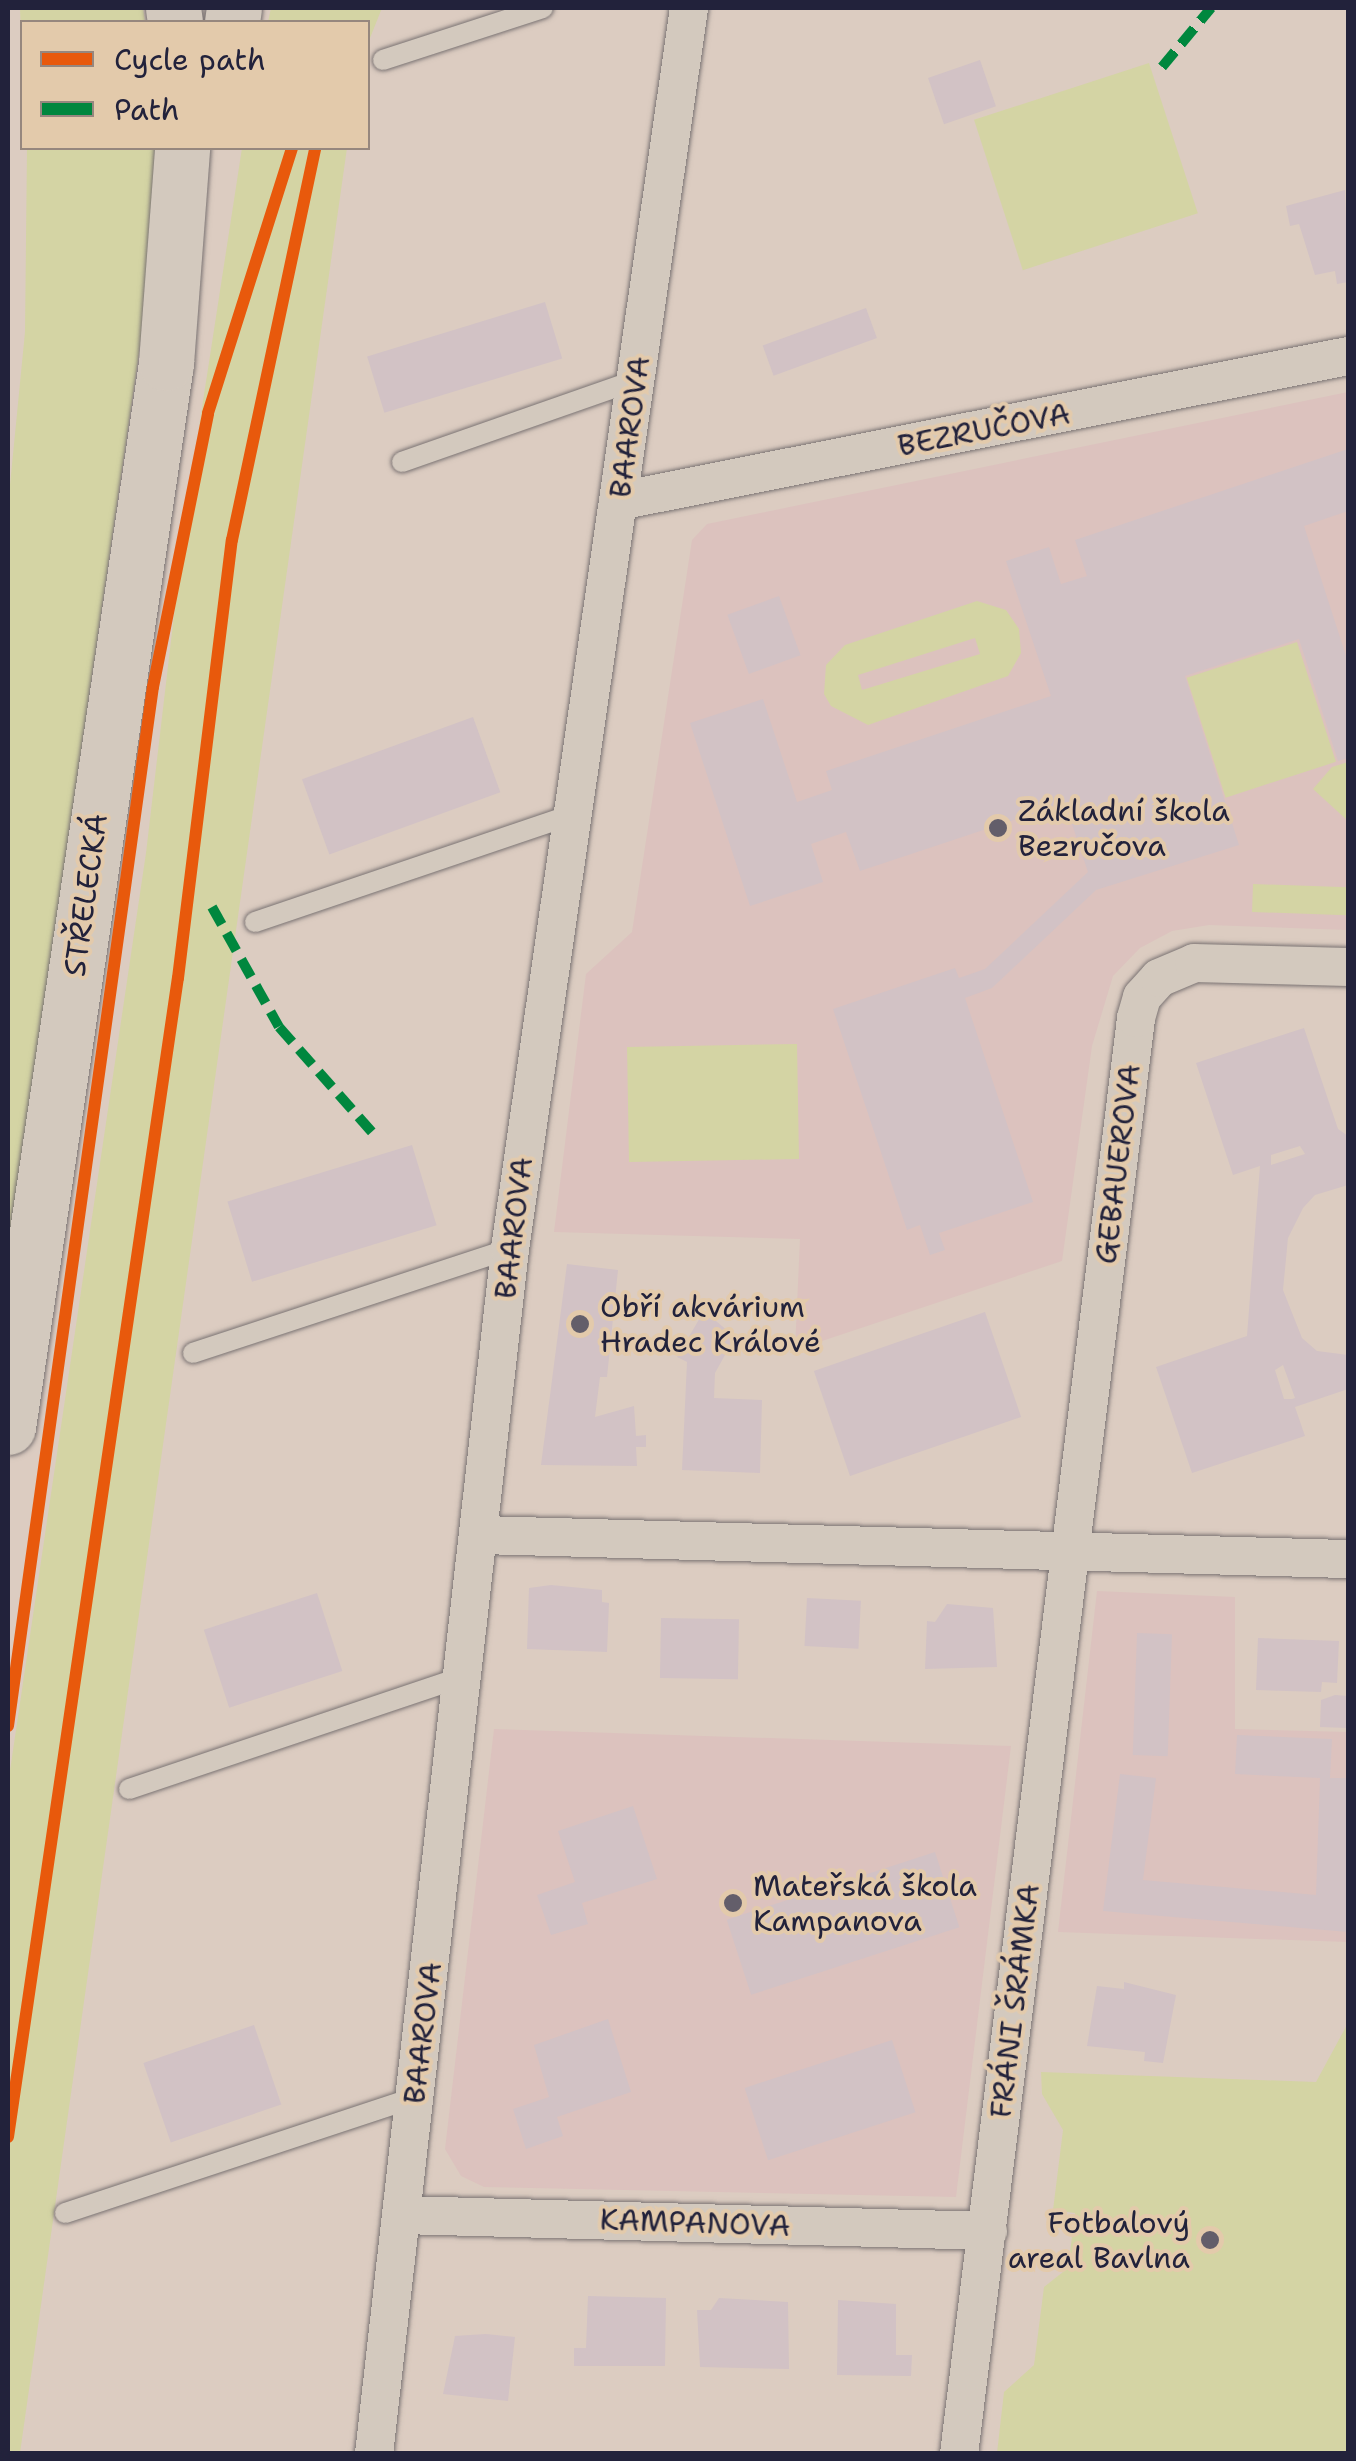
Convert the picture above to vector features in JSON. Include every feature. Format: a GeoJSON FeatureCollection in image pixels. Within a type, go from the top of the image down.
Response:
{"type":"FeatureCollection","features":[{"type":"Feature","properties":{"kind":"main road","name":"STŘELECKÁ"},"geometry":{"type":"LineString","coordinates":[[166,362],[182,150]]}},
{"type":"Feature","properties":{"kind":"main road","name":"STŘELECKÁ"},"geometry":{"type":"LineString","coordinates":[[8,1428],[166,362],[212,150]]}},
{"type":"Feature","properties":{"kind":"street","name":"BAAROVA"},"geometry":{"type":"LineString","coordinates":[[374,2454],[481,1535],[510,1249],[568,816],[619,501],[689,8]]}},
{"type":"Feature","properties":{"kind":"street","name":"BEZRUČOVA"},"geometry":{"type":"LineString","coordinates":[[619,501],[1348,356]]}},
{"type":"Feature","properties":{"kind":"street","name":"GEBAUEROVA"},"geometry":{"type":"LineString","coordinates":[[1068,1548],[1142,998],[1159,978],[1194,963],[1348,968]]}},
{"type":"Feature","properties":{"kind":"street"},"geometry":{"type":"LineString","coordinates":[[481,1535],[1068,1548],[1348,1559]]}},
{"type":"Feature","properties":{"kind":"street","name":"FRÁNI ŠRÁMKA"},"geometry":{"type":"LineString","coordinates":[[960,2454],[1068,1548]]}},
{"type":"Feature","properties":{"kind":"street","name":"KAMPANOVA"},"geometry":{"type":"LineString","coordinates":[[402,2215],[988,2231]]}},
{"type":"Feature","properties":{"kind":"lane"},"geometry":{"type":"LineString","coordinates":[[382,60],[543,8]]}},
{"type":"Feature","properties":{"kind":"lane"},"geometry":{"type":"LineString","coordinates":[[402,462],[636,380]]}},
{"type":"Feature","properties":{"kind":"lane"},"geometry":{"type":"LineString","coordinates":[[255,922],[568,816]]}},
{"type":"Feature","properties":{"kind":"lane"},"geometry":{"type":"LineString","coordinates":[[193,1353],[510,1249]]}},
{"type":"Feature","properties":{"kind":"lane"},"geometry":{"type":"LineString","coordinates":[[129,1789],[464,1676]]}},
{"type":"Feature","properties":{"kind":"lane"},"geometry":{"type":"LineString","coordinates":[[65,2213],[416,2097]]}},
{"type":"Feature","properties":{"kind":"shaded area","name":"Základní škola Bezručova"},"geometry":{"type":"Polygon","coordinates":[[[1348,392],[1348,930],[1209,925],[1172,931],[1140,948],[1113,976],[1092,1046],[1062,1261],[795,1350],[800,1239],[554,1232],[586,974],[632,932],[692,540],[707,524],[1348,392]]]}},
{"type":"Feature","properties":{"kind":"shaded area"},"geometry":{"type":"Polygon","coordinates":[[[1097,1591],[1235,1597],[1235,1729],[1348,1732],[1348,1942],[1058,1932],[1097,1591]]]}},
{"type":"Feature","properties":{"kind":"shaded area","name":"Mateřská škola Kampanova"},"geometry":{"type":"Polygon","coordinates":[[[494,1729],[1011,1746],[956,2197],[484,2187],[461,2176],[445,2149],[494,1729]]]}},
{"type":"Feature","properties":{"kind":"green space"},"geometry":{"type":"Polygon","coordinates":[[[20,8],[143,8],[145,20],[20,20],[20,8]]]}},
{"type":"Feature","properties":{"kind":"green space"},"geometry":{"type":"Polygon","coordinates":[[[271,8],[382,8],[370,38],[370,20],[268,20],[271,8]]]}},
{"type":"Feature","properties":{"kind":"green space"},"geometry":{"type":"Polygon","coordinates":[[[1149,63],[1198,213],[1023,270],[974,120],[1149,63]]]}},
{"type":"Feature","properties":{"kind":"green space"},"geometry":{"type":"Polygon","coordinates":[[[27,150],[155,150],[146,305],[8,1253],[8,505],[25,332],[27,150]]]}},
{"type":"Feature","properties":{"kind":"green space"},"geometry":{"type":"Polygon","coordinates":[[[242,150],[347,150],[20,2453],[8,2453],[8,1784],[146,853],[187,505],[242,150]]]}},
{"type":"Feature","properties":{"kind":"green space"},"geometry":{"type":"Polygon","coordinates":[[[977,601],[1006,610],[1019,629],[1021,653],[1008,676],[868,725],[831,706],[824,694],[826,665],[845,645],[977,601]],[[975,638],[858,675],[862,690],[980,654],[975,638]]]}},
{"type":"Feature","properties":{"kind":"green space"},"geometry":{"type":"Polygon","coordinates":[[[1297,642],[1336,762],[1226,798],[1187,678],[1297,642]]]}},
{"type":"Feature","properties":{"kind":"green space"},"geometry":{"type":"Polygon","coordinates":[[[1348,762],[1348,821],[1313,789],[1332,767],[1348,762]]]}},
{"type":"Feature","properties":{"kind":"green space"},"geometry":{"type":"Polygon","coordinates":[[[1253,884],[1348,887],[1347,915],[1252,912],[1253,884]]]}},
{"type":"Feature","properties":{"kind":"green space"},"geometry":{"type":"Polygon","coordinates":[[[797,1044],[799,1159],[629,1162],[627,1047],[797,1044]]]}},
{"type":"Feature","properties":{"kind":"green space","name":"Fotbalový areal Bavlna"},"geometry":{"type":"Polygon","coordinates":[[[1348,2023],[1348,2453],[997,2453],[1004,2392],[1034,2365],[1044,2287],[1068,2268],[1075,2213],[1053,2210],[1063,2130],[1042,2094],[1041,2072],[1316,2082],[1348,2023]]]}},
{"type":"Feature","properties":{"kind":"building"},"geometry":{"type":"Polygon","coordinates":[[[980,60],[996,106],[944,124],[928,78],[980,60]]]}},
{"type":"Feature","properties":{"kind":"building"},"geometry":{"type":"Polygon","coordinates":[[[1345,190],[1348,282],[1337,284],[1335,271],[1315,275],[1299,224],[1290,226],[1286,206],[1345,190]]]}},
{"type":"Feature","properties":{"kind":"building"},"geometry":{"type":"Polygon","coordinates":[[[545,302],[562,358],[384,413],[367,356],[545,302]]]}},
{"type":"Feature","properties":{"kind":"building"},"geometry":{"type":"Polygon","coordinates":[[[866,308],[877,338],[774,376],[763,346],[866,308]]]}},
{"type":"Feature","properties":{"kind":"building"},"geometry":{"type":"Polygon","coordinates":[[[1348,449],[1348,511],[1304,526],[1348,662],[1348,758],[1338,761],[1299,639],[1185,676],[1239,845],[1096,890],[992,988],[965,998],[1033,1202],[939,1233],[945,1250],[930,1255],[920,1225],[907,1230],[833,1009],[955,968],[959,978],[985,969],[1088,872],[1065,803],[860,871],[846,832],[811,844],[823,882],[750,906],[690,723],[763,699],[797,802],[832,790],[826,771],[1051,696],[1006,561],[1049,547],[1061,584],[1087,576],[1075,540],[1348,449]]]}},
{"type":"Feature","properties":{"kind":"building"},"geometry":{"type":"Polygon","coordinates":[[[779,596],[801,655],[749,674],[727,615],[779,596]]]}},
{"type":"Feature","properties":{"kind":"building"},"geometry":{"type":"Polygon","coordinates":[[[473,717],[500,792],[329,854],[302,779],[473,717]]]}},
{"type":"Feature","properties":{"kind":"building"},"geometry":{"type":"Polygon","coordinates":[[[1304,1028],[1338,1129],[1348,1136],[1348,1185],[1315,1195],[1303,1208],[1288,1238],[1283,1290],[1302,1338],[1317,1351],[1348,1355],[1348,1389],[1295,1407],[1305,1436],[1192,1473],[1156,1367],[1247,1336],[1260,1166],[1233,1175],[1196,1063],[1304,1028]],[[1300,1146],[1271,1155],[1271,1165],[1305,1154],[1300,1146]],[[1283,1365],[1275,1370],[1284,1399],[1292,1399],[1295,1398],[1283,1365]]]}},
{"type":"Feature","properties":{"kind":"building"},"geometry":{"type":"Polygon","coordinates":[[[412,1145],[437,1225],[252,1282],[227,1201],[412,1145]]]}},
{"type":"Feature","properties":{"kind":"building"},"geometry":{"type":"Polygon","coordinates":[[[567,1264],[618,1270],[607,1377],[600,1377],[595,1417],[634,1406],[636,1436],[646,1435],[646,1447],[636,1447],[637,1466],[541,1465],[567,1264]]]}},
{"type":"Feature","properties":{"kind":"building"},"geometry":{"type":"Polygon","coordinates":[[[704,1311],[735,1337],[715,1373],[714,1398],[762,1400],[760,1473],[682,1470],[687,1362],[677,1357],[704,1311]]]}},
{"type":"Feature","properties":{"kind":"building"},"geometry":{"type":"Polygon","coordinates":[[[985,1312],[1021,1417],[850,1476],[814,1371],[985,1312]]]}},
{"type":"Feature","properties":{"kind":"building"},"geometry":{"type":"Polygon","coordinates":[[[551,1585],[602,1590],[602,1602],[609,1603],[607,1652],[527,1649],[529,1588],[551,1585]]]}},
{"type":"Feature","properties":{"kind":"building"},"geometry":{"type":"Polygon","coordinates":[[[317,1593],[342,1671],[229,1708],[204,1630],[317,1593]]]}},
{"type":"Feature","properties":{"kind":"building"},"geometry":{"type":"Polygon","coordinates":[[[807,1598],[861,1601],[858,1649],[804,1646],[807,1598]]]}},
{"type":"Feature","properties":{"kind":"building"},"geometry":{"type":"Polygon","coordinates":[[[947,1604],[993,1608],[997,1667],[925,1669],[927,1621],[935,1622],[947,1604]]]}},
{"type":"Feature","properties":{"kind":"building"},"geometry":{"type":"Polygon","coordinates":[[[661,1618],[739,1619],[738,1679],[660,1678],[661,1618]]]}},
{"type":"Feature","properties":{"kind":"building"},"geometry":{"type":"Polygon","coordinates":[[[1137,1633],[1172,1634],[1168,1756],[1133,1755],[1137,1633]]]}},
{"type":"Feature","properties":{"kind":"building"},"geometry":{"type":"Polygon","coordinates":[[[1258,1638],[1339,1641],[1337,1683],[1322,1682],[1321,1692],[1256,1690],[1258,1638]]]}},
{"type":"Feature","properties":{"kind":"building"},"geometry":{"type":"Polygon","coordinates":[[[1348,1696],[1348,1728],[1320,1727],[1321,1700],[1348,1696]]]}},
{"type":"Feature","properties":{"kind":"building"},"geometry":{"type":"Polygon","coordinates":[[[1237,1735],[1332,1739],[1330,1778],[1348,1778],[1348,1932],[1103,1911],[1120,1774],[1156,1778],[1143,1880],[1316,1895],[1320,1778],[1235,1774],[1237,1735]]]}},
{"type":"Feature","properties":{"kind":"building"},"geometry":{"type":"Polygon","coordinates":[[[633,1806],[657,1879],[582,1903],[588,1924],[551,1935],[537,1895],[575,1882],[558,1831],[633,1806]]]}},
{"type":"Feature","properties":{"kind":"building"},"geometry":{"type":"Polygon","coordinates":[[[935,1852],[959,1927],[751,1995],[727,1920],[935,1852]]]}},
{"type":"Feature","properties":{"kind":"building"},"geometry":{"type":"Polygon","coordinates":[[[1124,1982],[1176,1995],[1163,2063],[1144,2061],[1145,2052],[1087,2046],[1097,1986],[1124,1989],[1124,1982]]]}},
{"type":"Feature","properties":{"kind":"building"},"geometry":{"type":"Polygon","coordinates":[[[608,2019],[631,2092],[557,2117],[563,2136],[526,2149],[513,2109],[549,2097],[534,2045],[608,2019]]]}},
{"type":"Feature","properties":{"kind":"building"},"geometry":{"type":"Polygon","coordinates":[[[254,2025],[281,2104],[171,2143],[143,2063],[254,2025]]]}},
{"type":"Feature","properties":{"kind":"building"},"geometry":{"type":"Polygon","coordinates":[[[892,2040],[915,2112],[768,2160],[745,2088],[892,2040]]]}},
{"type":"Feature","properties":{"kind":"building"},"geometry":{"type":"Polygon","coordinates":[[[588,2296],[666,2298],[665,2366],[574,2366],[574,2348],[586,2348],[588,2296]]]}},
{"type":"Feature","properties":{"kind":"building"},"geometry":{"type":"Polygon","coordinates":[[[719,2298],[788,2302],[789,2369],[700,2367],[697,2310],[711,2310],[719,2298]]]}},
{"type":"Feature","properties":{"kind":"building"},"geometry":{"type":"Polygon","coordinates":[[[838,2300],[896,2304],[896,2355],[912,2355],[911,2376],[837,2375],[838,2300]]]}},
{"type":"Feature","properties":{"kind":"building"},"geometry":{"type":"Polygon","coordinates":[[[455,2336],[515,2337],[508,2401],[443,2394],[455,2336]]]}},
{"type":"Feature","properties":{"kind":"marked path"},"geometry":{"type":"LineString","coordinates":[[1162,67],[1211,8]]}},
{"type":"Feature","properties":{"kind":"marked path"},"geometry":{"type":"LineString","coordinates":[[212,907],[279,1027],[372,1132]]}},
{"type":"Feature","properties":{"kind":"cycle path"},"geometry":{"type":"LineString","coordinates":[[8,1726],[153,687],[208,413],[291,150]]}},
{"type":"Feature","properties":{"kind":"cycle path"},"geometry":{"type":"LineString","coordinates":[[8,2137],[178,978],[232,540],[315,150]]}},
{"type":"Feature","properties":{"kind":"place","name":"Základní škola Bezručova"},"geometry":{"type":"Point","coordinates":[998,828]}},
{"type":"Feature","properties":{"kind":"place","name":"Obří akvárium Hradec Králové"},"geometry":{"type":"Point","coordinates":[580,1324]}},
{"type":"Feature","properties":{"kind":"place","name":"Mateřská škola Kampanova"},"geometry":{"type":"Point","coordinates":[733,1903]}},
{"type":"Feature","properties":{"kind":"place","name":"Fotbalový areal Bavlna"},"geometry":{"type":"Point","coordinates":[1210,2240]}}]}
